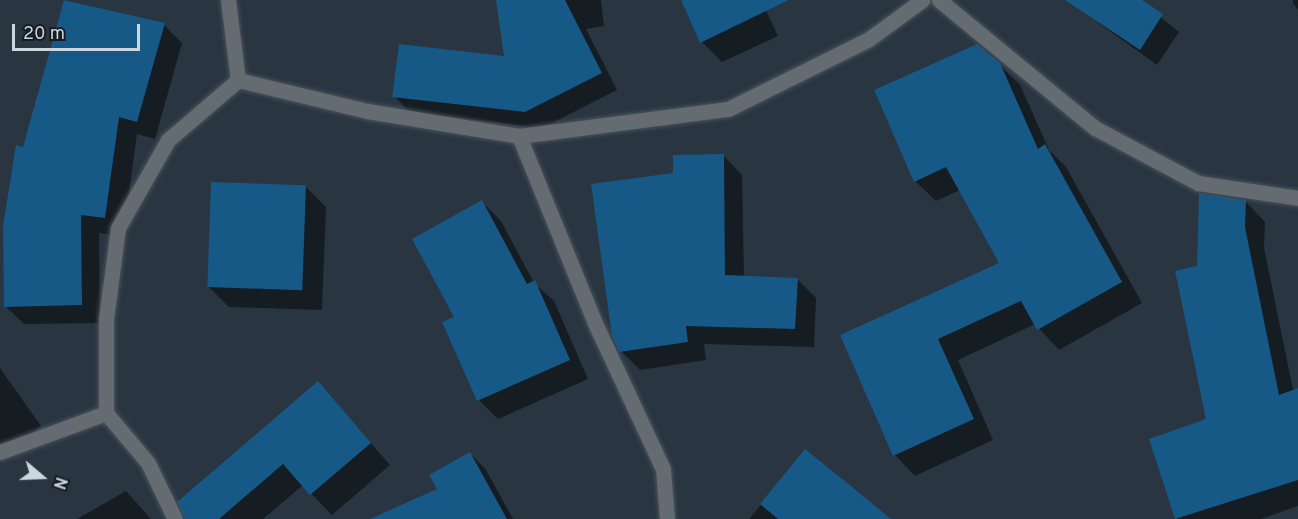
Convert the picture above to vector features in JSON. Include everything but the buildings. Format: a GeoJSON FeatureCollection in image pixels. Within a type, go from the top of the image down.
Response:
{"type":"FeatureCollection","features":[{"type":"Feature","properties":{"kind":"street"},"geometry":{"type":"LineString","coordinates":[[228,0],[238,80]]}},
{"type":"Feature","properties":{"kind":"street"},"geometry":{"type":"LineString","coordinates":[[238,80],[367,111],[519,136],[728,109],[869,39],[922,0]]}},
{"type":"Feature","properties":{"kind":"street"},"geometry":{"type":"LineString","coordinates":[[939,0],[1095,128],[1198,183],[1298,198]]}},
{"type":"Feature","properties":{"kind":"street"},"geometry":{"type":"LineString","coordinates":[[175,519],[148,463],[106,413],[106,319],[118,228],[168,140],[238,80]]}},
{"type":"Feature","properties":{"kind":"street"},"geometry":{"type":"LineString","coordinates":[[519,136],[594,321],[663,469],[667,519]]}},
{"type":"Feature","properties":{"kind":"street"},"geometry":{"type":"LineString","coordinates":[[0,452],[106,413]]}}]}
